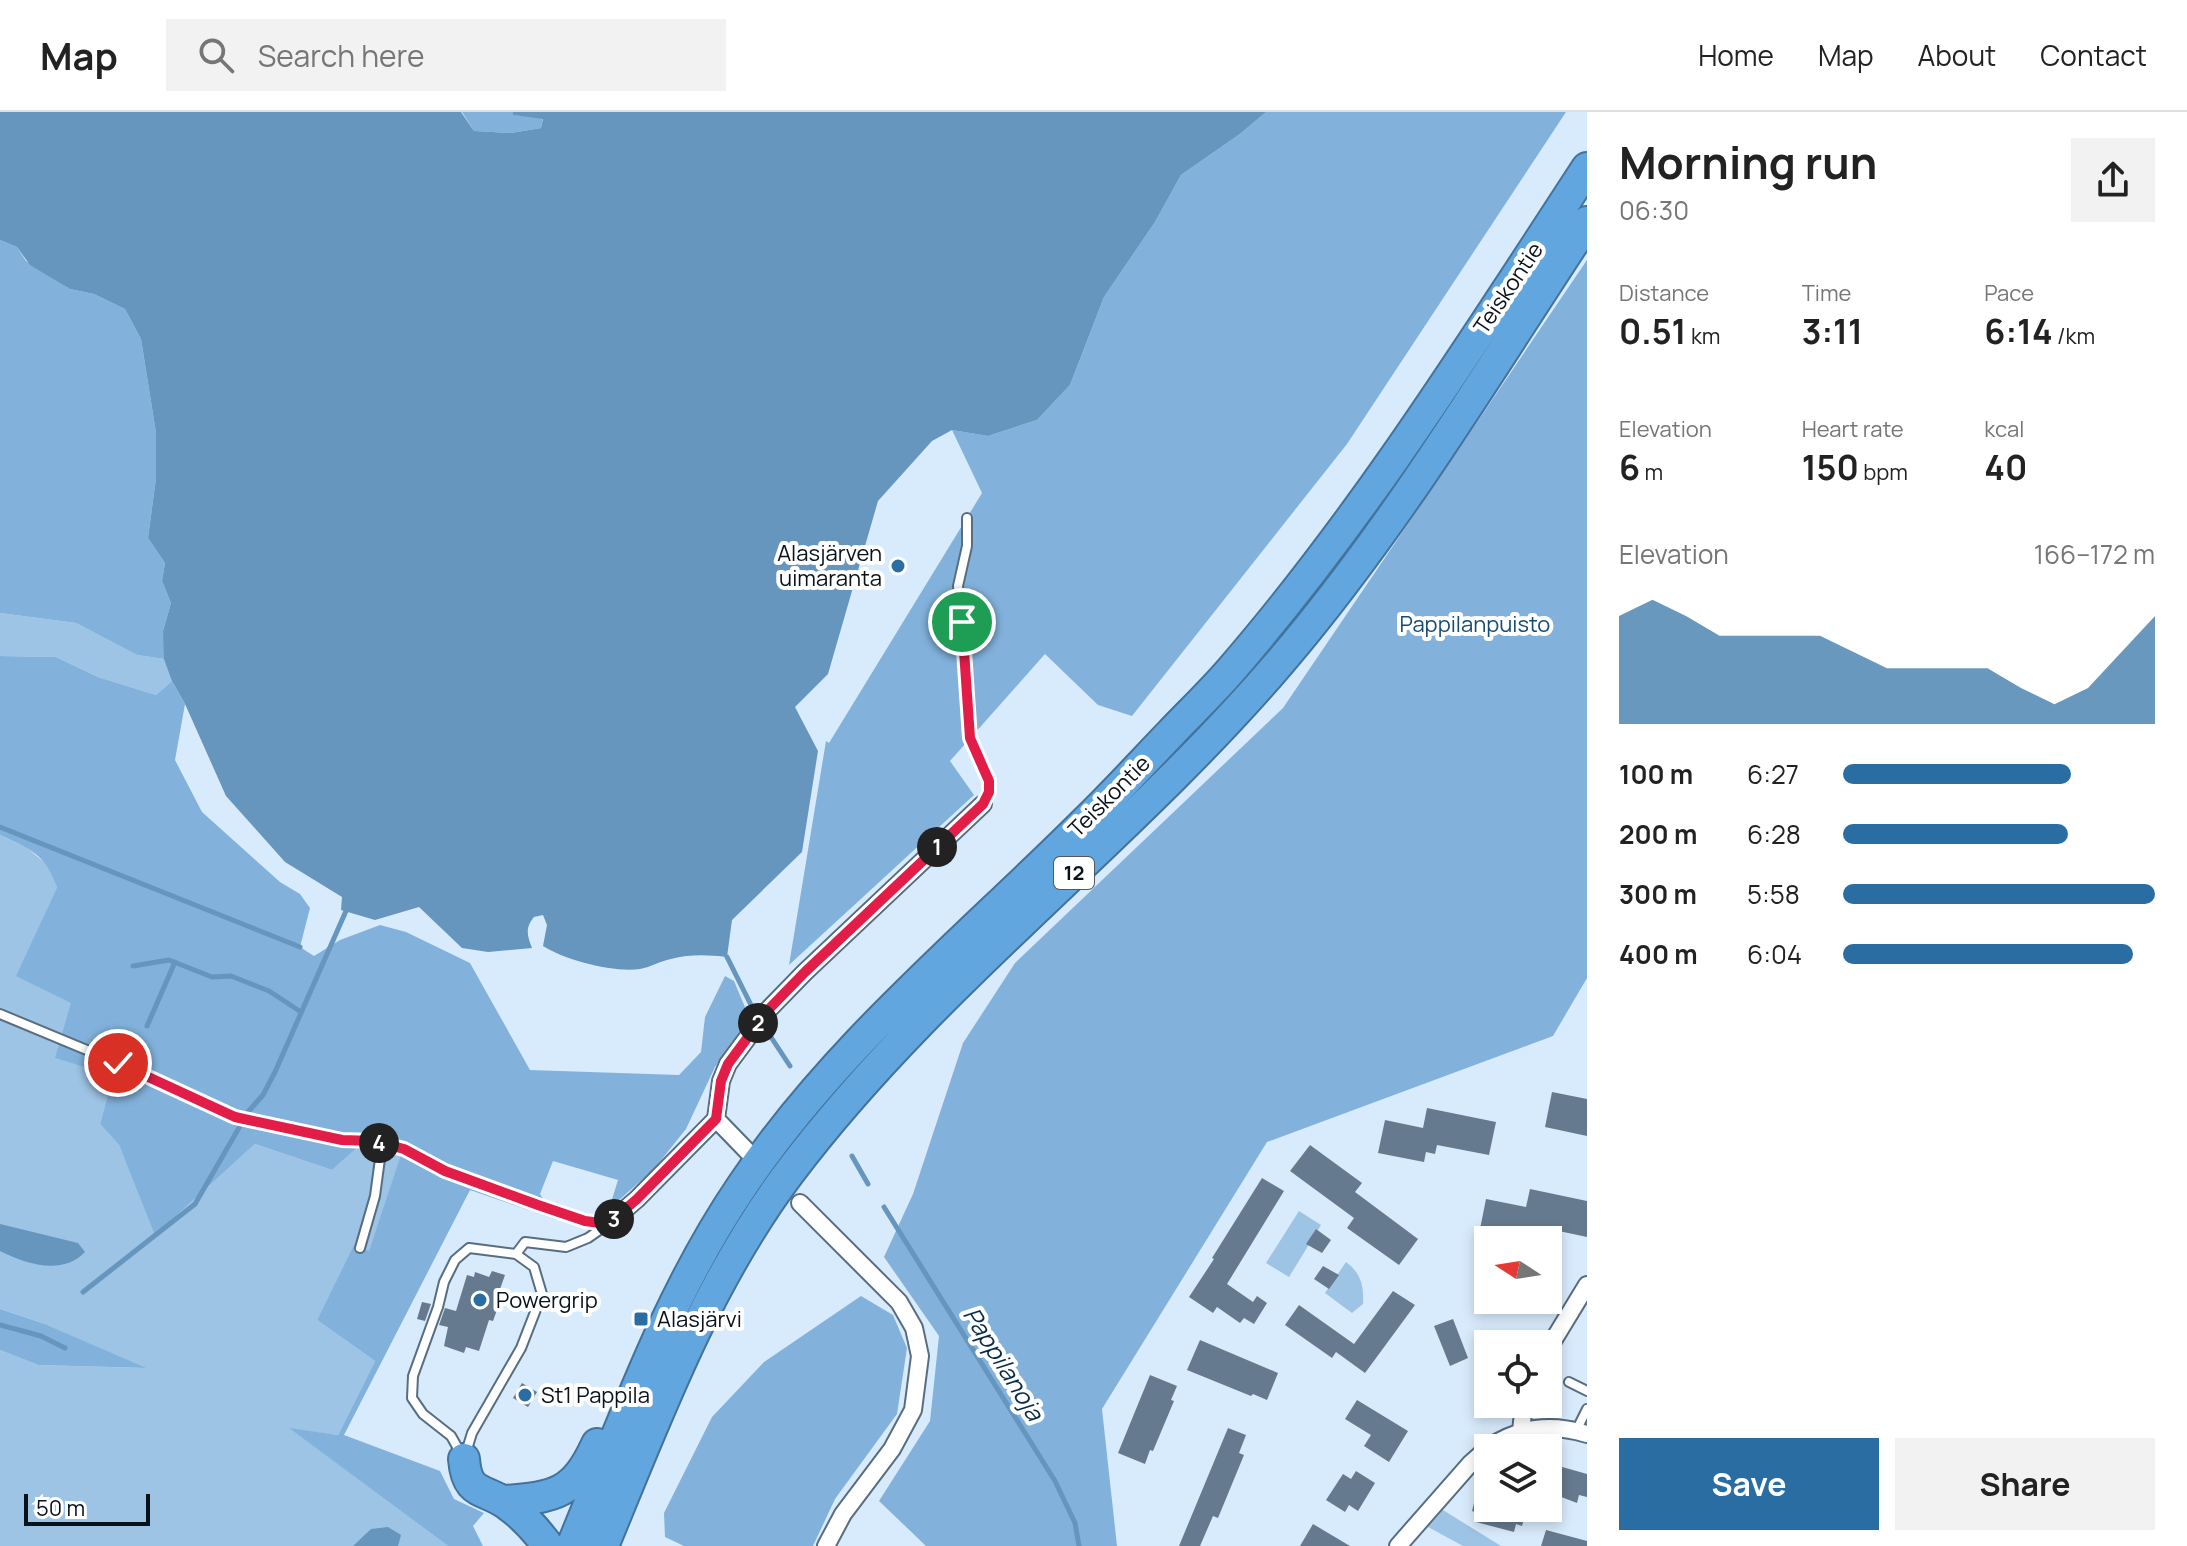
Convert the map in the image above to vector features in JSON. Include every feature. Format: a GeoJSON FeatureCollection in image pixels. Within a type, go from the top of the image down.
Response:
{"type":"FeatureCollection","features":[{"type":"Feature","properties":{"kind":"highway","name":"Teiskontie"},"geometry":{"type":"LineString","coordinates":[[572,1546],[678,1293],[743,1184],[817,1090],[927,972],[1086,821],[1229,673],[1329,550],[1428,408],[1587,168]]}},
{"type":"Feature","properties":{"kind":"highway","name":"Teiskontie"},"geometry":{"type":"LineString","coordinates":[[603,1546],[665,1394],[719,1282],[789,1173],[860,1087],[924,1018],[1112,837],[1281,661],[1406,496],[1587,222]]}},
{"type":"Feature","properties":{"kind":"highway"},"geometry":{"type":"LineString","coordinates":[[504,1501],[544,1497],[568,1487],[583,1472],[660,1306],[678,1293]]}},
{"type":"Feature","properties":{"kind":"highway"},"geometry":{"type":"LineString","coordinates":[[464,1459],[465,1476],[471,1485],[479,1492],[504,1501],[531,1523],[548,1546]]}},
{"type":"Feature","properties":{"kind":"street"},"geometry":{"type":"LineString","coordinates":[[608,1224],[716,1119],[721,1081],[728,1064],[768,1010],[983,804]]}},
{"type":"Feature","properties":{"kind":"street"},"geometry":{"type":"LineString","coordinates":[[716,1119],[748,1152]]}},
{"type":"Feature","properties":{"kind":"street"},"geometry":{"type":"LineString","coordinates":[[800,1203],[899,1302],[914,1328],[920,1356],[913,1410],[892,1449],[843,1514],[826,1546]]}},
{"type":"Feature","properties":{"kind":"street"},"geometry":{"type":"LineString","coordinates":[[1560,1330],[1587,1285]]}},
{"type":"Feature","properties":{"kind":"street"},"geometry":{"type":"LineString","coordinates":[[1521,1431],[1522,1418]]}},
{"type":"Feature","properties":{"kind":"street"},"geometry":{"type":"LineString","coordinates":[[1515,1434],[1543,1427],[1581,1432]]}},
{"type":"Feature","properties":{"kind":"street"},"geometry":{"type":"LineString","coordinates":[[1398,1546],[1474,1460]]}},
{"type":"Feature","properties":{"kind":"lane"},"geometry":{"type":"LineString","coordinates":[[967,518],[967,546],[958,586],[970,738],[989,781],[989,792],[983,804]]}},
{"type":"Feature","properties":{"kind":"lane"},"geometry":{"type":"LineString","coordinates":[[0,1014],[118,1063],[235,1117],[342,1140],[404,1149],[445,1171],[585,1221],[608,1224]]}},
{"type":"Feature","properties":{"kind":"lane"},"geometry":{"type":"LineString","coordinates":[[360,1248],[375,1196],[382,1144]]}},
{"type":"Feature","properties":{"kind":"lane"},"geometry":{"type":"LineString","coordinates":[[516,1254],[525,1242],[555,1246],[576,1244],[608,1224]]}},
{"type":"Feature","properties":{"kind":"lane"},"geometry":{"type":"LineString","coordinates":[[469,1248],[516,1254],[534,1267],[542,1294],[521,1348],[472,1433],[464,1459],[451,1436],[423,1414],[412,1398],[413,1376],[444,1282],[455,1260],[469,1248]]}},
{"type":"Feature","properties":{"kind":"lane"},"geometry":{"type":"LineString","coordinates":[[1569,1382],[1587,1391]]}},
{"type":"Feature","properties":{"kind":"lane"},"geometry":{"type":"LineString","coordinates":[[1581,1432],[1587,1409]]}},
{"type":"Feature","properties":{"kind":"shaded area"},"geometry":{"type":"Polygon","coordinates":[[[0,112],[461,112],[474,131],[511,133],[541,128],[543,119],[513,115],[513,112],[1266,112],[1181,175],[1155,222],[1104,297],[1070,385],[1037,420],[988,436],[952,430],[932,441],[878,501],[828,674],[795,707],[818,751],[802,852],[732,920],[727,957],[685,956],[629,970],[590,964],[543,946],[547,925],[543,915],[534,917],[528,928],[532,948],[488,952],[462,948],[419,907],[375,920],[341,910],[342,897],[285,862],[226,796],[164,659],[163,631],[171,603],[162,581],[165,563],[148,538],[156,478],[156,433],[141,339],[125,309],[94,294],[70,289],[30,265],[17,247],[0,240],[0,112]]]}},
{"type":"Feature","properties":{"kind":"shaded area"},"geometry":{"type":"Polygon","coordinates":[[[0,613],[76,623],[137,655],[164,659],[172,681],[156,695],[98,677],[56,657],[0,656],[0,613]]]}},
{"type":"Feature","properties":{"kind":"shaded area"},"geometry":{"type":"Polygon","coordinates":[[[0,835],[27,848],[50,867],[57,888],[72,1003],[56,1058],[113,1076],[100,1124],[119,1145],[156,1234],[255,1144],[332,1170],[365,1141],[404,1149],[369,1252],[354,1246],[317,1320],[375,1361],[338,1435],[291,1429],[448,1546],[0,1546],[0,1350],[38,1365],[144,1368],[45,1324],[0,1309],[0,835]]]}},
{"type":"Feature","properties":{"kind":"shaded area"},"geometry":{"type":"Polygon","coordinates":[[[1299,1211],[1321,1225],[1289,1277],[1266,1263],[1299,1211]]]}},
{"type":"Feature","properties":{"kind":"shaded area"},"geometry":{"type":"Polygon","coordinates":[[[0,1224],[78,1243],[85,1252],[66,1264],[55,1266],[21,1260],[0,1251],[0,1224]]]}},
{"type":"Feature","properties":{"kind":"shaded area"},"geometry":{"type":"Polygon","coordinates":[[[1346,1262],[1358,1275],[1363,1291],[1363,1304],[1352,1313],[1325,1293],[1346,1262]]]}},
{"type":"Feature","properties":{"kind":"shaded area"},"geometry":{"type":"Polygon","coordinates":[[[1443,1510],[1501,1546],[1463,1546],[1428,1527],[1443,1510]]]}},
{"type":"Feature","properties":{"kind":"shaded area"},"geometry":{"type":"Polygon","coordinates":[[[388,1527],[401,1535],[398,1546],[353,1546],[371,1529],[388,1527]]]}},
{"type":"Feature","properties":{"kind":"green space"},"geometry":{"type":"Polygon","coordinates":[[[462,112],[513,112],[514,115],[543,118],[541,128],[511,133],[474,131],[462,112]]]}},
{"type":"Feature","properties":{"kind":"green space"},"geometry":{"type":"Polygon","coordinates":[[[1266,112],[1566,112],[1347,444],[1132,716],[1098,705],[1045,654],[950,761],[974,795],[789,965],[826,741],[829,743],[982,493],[952,430],[988,436],[1037,420],[1070,385],[1104,297],[1155,222],[1181,175],[1266,112]]]}},
{"type":"Feature","properties":{"kind":"green space"},"geometry":{"type":"Polygon","coordinates":[[[0,240],[17,247],[26,261],[70,289],[94,294],[125,309],[141,339],[156,433],[156,478],[148,538],[165,563],[162,581],[171,603],[163,631],[173,683],[185,704],[175,760],[202,812],[280,882],[300,894],[310,908],[300,947],[314,956],[340,940],[380,925],[406,932],[470,963],[530,1070],[679,1075],[701,1052],[705,1017],[725,976],[734,981],[750,1019],[715,1067],[686,1129],[654,1169],[609,1209],[618,1180],[553,1161],[540,1194],[557,1220],[470,1190],[344,1435],[440,1471],[454,1499],[484,1513],[473,1526],[483,1546],[448,1546],[289,1428],[338,1435],[375,1361],[317,1320],[354,1245],[369,1251],[403,1149],[365,1141],[332,1170],[255,1144],[155,1235],[119,1145],[100,1124],[113,1076],[55,1058],[71,1003],[16,976],[57,888],[48,867],[36,854],[0,835],[0,656],[56,657],[98,677],[156,695],[172,681],[164,659],[137,655],[76,623],[0,613],[0,240]]]}},
{"type":"Feature","properties":{"kind":"green space","name":"Pappilanpuisto"},"geometry":{"type":"Polygon","coordinates":[[[1587,260],[1587,978],[1553,1036],[1267,1142],[1102,1409],[1117,1546],[926,1546],[879,1501],[930,1421],[939,1336],[884,1257],[913,1194],[963,1043],[1015,963],[1283,708],[1587,260]]]}},
{"type":"Feature","properties":{"kind":"green space"},"geometry":{"type":"Polygon","coordinates":[[[861,1296],[893,1315],[907,1348],[897,1414],[835,1499],[813,1546],[684,1546],[665,1537],[664,1513],[712,1417],[764,1362],[861,1296]]]}},
{"type":"Feature","properties":{"kind":"green space"},"geometry":{"type":"Polygon","coordinates":[[[0,1309],[45,1324],[146,1368],[38,1365],[0,1350],[0,1309]]]}},
{"type":"Feature","properties":{"kind":"building"},"geometry":{"type":"Polygon","coordinates":[[[1552,1092],[1587,1099],[1587,1136],[1545,1127],[1552,1092]]]}},
{"type":"Feature","properties":{"kind":"building"},"geometry":{"type":"Polygon","coordinates":[[[1427,1108],[1496,1122],[1489,1155],[1437,1145],[1435,1154],[1426,1152],[1424,1162],[1378,1153],[1385,1120],[1423,1128],[1427,1108]]]}},
{"type":"Feature","properties":{"kind":"building"},"geometry":{"type":"Polygon","coordinates":[[[1310,1145],[1362,1183],[1355,1192],[1418,1239],[1399,1265],[1347,1228],[1354,1218],[1290,1171],[1310,1145]]]}},
{"type":"Feature","properties":{"kind":"building"},"geometry":{"type":"Polygon","coordinates":[[[1262,1178],[1284,1191],[1227,1284],[1253,1302],[1257,1296],[1267,1303],[1254,1324],[1244,1318],[1240,1323],[1217,1307],[1213,1313],[1189,1297],[1262,1178]]]}},
{"type":"Feature","properties":{"kind":"building"},"geometry":{"type":"Polygon","coordinates":[[[1530,1189],[1587,1201],[1587,1237],[1562,1232],[1562,1226],[1481,1226],[1486,1199],[1526,1207],[1530,1189]]]}},
{"type":"Feature","properties":{"kind":"building"},"geometry":{"type":"Polygon","coordinates":[[[1316,1229],[1331,1240],[1322,1253],[1306,1244],[1316,1229]]]}},
{"type":"Feature","properties":{"kind":"building"},"geometry":{"type":"Polygon","coordinates":[[[1323,1266],[1339,1275],[1329,1289],[1314,1279],[1323,1266]]]}},
{"type":"Feature","properties":{"kind":"building"},"geometry":{"type":"Polygon","coordinates":[[[492,1271],[505,1275],[499,1292],[503,1293],[493,1321],[489,1320],[479,1351],[466,1347],[464,1353],[444,1346],[448,1327],[439,1325],[445,1308],[456,1311],[467,1275],[474,1277],[475,1272],[489,1277],[492,1271]]]}},
{"type":"Feature","properties":{"kind":"building"},"geometry":{"type":"Polygon","coordinates":[[[1393,1291],[1415,1305],[1365,1373],[1336,1352],[1332,1358],[1285,1325],[1299,1305],[1354,1344],[1393,1291]]]}},
{"type":"Feature","properties":{"kind":"building"},"geometry":{"type":"Polygon","coordinates":[[[422,1302],[431,1304],[425,1321],[417,1319],[422,1302]]]}},
{"type":"Feature","properties":{"kind":"building"},"geometry":{"type":"Polygon","coordinates":[[[1453,1319],[1468,1358],[1450,1366],[1434,1326],[1453,1319]]]}},
{"type":"Feature","properties":{"kind":"building"},"geometry":{"type":"Polygon","coordinates":[[[1200,1340],[1278,1373],[1267,1400],[1187,1370],[1200,1340]]]}},
{"type":"Feature","properties":{"kind":"building"},"geometry":{"type":"Polygon","coordinates":[[[1150,1375],[1177,1386],[1171,1400],[1174,1401],[1145,1464],[1118,1453],[1150,1375]]]}},
{"type":"Feature","properties":{"kind":"building"},"geometry":{"type":"Polygon","coordinates":[[[522,1383],[537,1392],[528,1407],[513,1398],[522,1383]]]}},
{"type":"Feature","properties":{"kind":"building"},"geometry":{"type":"Polygon","coordinates":[[[1357,1400],[1408,1431],[1389,1462],[1364,1446],[1371,1435],[1345,1419],[1357,1400]]]}},
{"type":"Feature","properties":{"kind":"building"},"geometry":{"type":"Polygon","coordinates":[[[1228,1428],[1246,1435],[1239,1453],[1244,1455],[1218,1518],[1213,1516],[1200,1546],[1179,1546],[1228,1428]]]}},
{"type":"Feature","properties":{"kind":"building"},"geometry":{"type":"Polygon","coordinates":[[[1562,1467],[1587,1474],[1587,1497],[1579,1495],[1577,1503],[1562,1497],[1562,1467]]]}},
{"type":"Feature","properties":{"kind":"building"},"geometry":{"type":"Polygon","coordinates":[[[1356,1471],[1375,1483],[1358,1511],[1349,1505],[1345,1512],[1326,1500],[1343,1474],[1351,1479],[1356,1471]]]}},
{"type":"Feature","properties":{"kind":"building"},"geometry":{"type":"Polygon","coordinates":[[[1476,1522],[1523,1522],[1522,1526],[1516,1524],[1514,1532],[1476,1522]]]}},
{"type":"Feature","properties":{"kind":"building"},"geometry":{"type":"Polygon","coordinates":[[[1313,1524],[1350,1546],[1300,1546],[1313,1524]]]}},
{"type":"Feature","properties":{"kind":"building"},"geometry":{"type":"Polygon","coordinates":[[[1546,1530],[1587,1541],[1587,1546],[1541,1546],[1546,1530]]]}},
{"type":"Feature","properties":{"kind":"waterway"},"geometry":{"type":"LineString","coordinates":[[0,827],[300,947]]}},
{"type":"Feature","properties":{"kind":"waterway"},"geometry":{"type":"LineString","coordinates":[[247,1113],[263,1095],[275,1072],[346,911]]}},
{"type":"Feature","properties":{"kind":"waterway","name":"Pappilanoja"},"geometry":{"type":"LineString","coordinates":[[727,957],[756,1015]]}},
{"type":"Feature","properties":{"kind":"waterway"},"geometry":{"type":"LineString","coordinates":[[133,966],[169,960],[212,977],[231,976],[269,991],[301,1012]]}},
{"type":"Feature","properties":{"kind":"waterway"},"geometry":{"type":"LineString","coordinates":[[147,1026],[175,962]]}},
{"type":"Feature","properties":{"kind":"waterway","name":"Pappilanoja"},"geometry":{"type":"LineString","coordinates":[[765,1028],[790,1066]]}},
{"type":"Feature","properties":{"kind":"waterway"},"geometry":{"type":"LineString","coordinates":[[83,1292],[195,1204],[240,1126]]}},
{"type":"Feature","properties":{"kind":"waterway","name":"Pappilanoja"},"geometry":{"type":"LineString","coordinates":[[852,1156],[868,1184]]}},
{"type":"Feature","properties":{"kind":"waterway","name":"Pappilanoja"},"geometry":{"type":"LineString","coordinates":[[884,1207],[1055,1481],[1075,1523],[1079,1546]]}},
{"type":"Feature","properties":{"kind":"waterway"},"geometry":{"type":"LineString","coordinates":[[0,1325],[41,1336],[65,1348]]}},
{"type":"Feature","properties":{"kind":"place","name":"Alasjärven uimaranta"},"geometry":{"type":"Point","coordinates":[898,566]}},
{"type":"Feature","properties":{"kind":"place","name":"Powergrip"},"geometry":{"type":"Point","coordinates":[480,1300]}},
{"type":"Feature","properties":{"kind":"place","name":"Alasjärvi"},"geometry":{"type":"Point","coordinates":[641,1319]}},
{"type":"Feature","properties":{"kind":"place","name":"St1 Pappila"},"geometry":{"type":"Point","coordinates":[525,1395]}},
{"type":"Feature","properties":{"kind":"route"},"geometry":{"type":"LineString","coordinates":[[118,1063],[235,1117],[342,1140],[374,1141],[404,1149],[445,1171],[585,1221],[608,1224],[716,1119],[721,1081],[728,1064],[768,1010],[983,804],[989,792],[989,781],[970,738],[962,622]]}}]}
